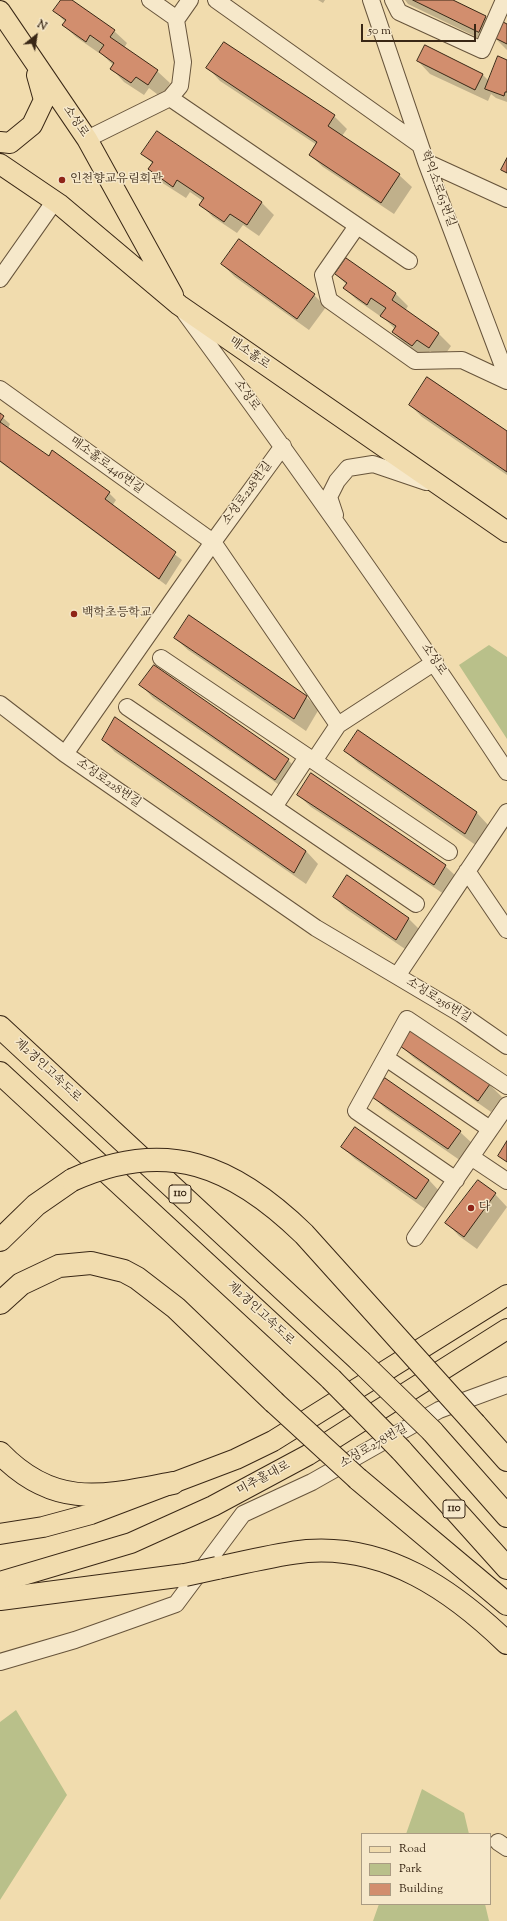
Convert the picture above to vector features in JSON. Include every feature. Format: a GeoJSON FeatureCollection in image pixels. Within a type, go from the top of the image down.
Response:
{"type":"FeatureCollection","features":[{"type":"Feature","properties":{"kind":"highway","name":"제2경인고속도로"},"geometry":{"type":"LineString","coordinates":[[0,1028],[360,1361],[432,1432],[507,1516]]}},
{"type":"Feature","properties":{"kind":"highway","name":"제2경인고속도로"},"geometry":{"type":"LineString","coordinates":[[0,1073],[330,1379],[401,1450],[507,1568]]}},
{"type":"Feature","properties":{"kind":"highway"},"geometry":{"type":"LineString","coordinates":[[0,1240],[36,1204],[72,1180],[119,1163],[133,1160],[160,1159],[200,1166],[232,1179],[247,1187],[275,1206],[304,1234],[507,1460]]}},
{"type":"Feature","properties":{"kind":"highway"},"geometry":{"type":"LineString","coordinates":[[0,1303],[21,1284],[59,1266],[91,1263],[124,1271],[143,1282],[176,1308],[274,1402],[358,1479],[507,1604]]}},
{"type":"Feature","properties":{"kind":"highway"},"geometry":{"type":"LineString","coordinates":[[0,1453],[18,1470],[31,1478],[64,1492],[83,1496],[116,1494],[174,1483]]}},
{"type":"Feature","properties":{"kind":"highway"},"geometry":{"type":"LineString","coordinates":[[0,1599],[185,1574],[285,1554],[308,1551],[333,1551],[383,1560],[400,1566],[441,1588],[486,1623],[507,1643]]}},
{"type":"Feature","properties":{"kind":"main road","name":"소성로"},"geometry":{"type":"LineString","coordinates":[[0,11],[87,139],[179,305]]}},
{"type":"Feature","properties":{"kind":"main road"},"geometry":{"type":"LineString","coordinates":[[0,142],[10,143],[32,126],[44,100],[33,59]]}},
{"type":"Feature","properties":{"kind":"main road","name":"매소홀로"},"geometry":{"type":"LineString","coordinates":[[0,164],[54,202],[179,305],[507,532]]}},
{"type":"Feature","properties":{"kind":"main road"},"geometry":{"type":"LineString","coordinates":[[0,1534],[44,1527],[91,1514],[236,1459],[273,1441],[507,1295]]}},
{"type":"Feature","properties":{"kind":"main road","name":"미추홀대로"},"geometry":{"type":"LineString","coordinates":[[0,1582],[131,1543],[213,1506],[308,1455],[507,1329]]}},
{"type":"Feature","properties":{"kind":"street"},"geometry":{"type":"LineString","coordinates":[[150,0],[177,19]]}},
{"type":"Feature","properties":{"kind":"street"},"geometry":{"type":"LineString","coordinates":[[87,139],[170,98],[180,86],[183,62],[177,19],[190,0]]}},
{"type":"Feature","properties":{"kind":"street"},"geometry":{"type":"LineString","coordinates":[[216,0],[420,145]]}},
{"type":"Feature","properties":{"kind":"street","name":"학익소로63번길"},"geometry":{"type":"LineString","coordinates":[[371,0],[426,162],[507,377]]}},
{"type":"Feature","properties":{"kind":"street"},"geometry":{"type":"LineString","coordinates":[[393,0],[399,12],[482,50],[502,2]]}},
{"type":"Feature","properties":{"kind":"street"},"geometry":{"type":"LineString","coordinates":[[170,98],[409,261]]}},
{"type":"Feature","properties":{"kind":"street"},"geometry":{"type":"LineString","coordinates":[[426,162],[507,199]]}},
{"type":"Feature","properties":{"kind":"street"},"geometry":{"type":"LineString","coordinates":[[0,279],[54,202]]}},
{"type":"Feature","properties":{"kind":"street"},"geometry":{"type":"LineString","coordinates":[[357,226],[323,275],[329,300],[415,361],[462,360],[507,381]]}},
{"type":"Feature","properties":{"kind":"street","name":"소성로"},"geometry":{"type":"LineString","coordinates":[[179,305],[283,446],[434,662],[507,772]]}},
{"type":"Feature","properties":{"kind":"street","name":"매소홀로446번길"},"geometry":{"type":"LineString","coordinates":[[0,389],[213,542]]}},
{"type":"Feature","properties":{"kind":"street","name":"소성로228번길"},"geometry":{"type":"LineString","coordinates":[[283,446],[213,542],[65,754],[316,928],[367,958]]}},
{"type":"Feature","properties":{"kind":"street"},"geometry":{"type":"LineString","coordinates":[[339,526],[329,497],[337,481],[348,468],[374,464],[402,473],[450,492]]}},
{"type":"Feature","properties":{"kind":"street"},"geometry":{"type":"LineString","coordinates":[[213,542],[338,725]]}},
{"type":"Feature","properties":{"kind":"street"},"geometry":{"type":"LineString","coordinates":[[161,658],[449,852]]}},
{"type":"Feature","properties":{"kind":"street"},"geometry":{"type":"LineString","coordinates":[[274,807],[338,725],[434,662]]}},
{"type":"Feature","properties":{"kind":"street"},"geometry":{"type":"LineString","coordinates":[[0,704],[65,754]]}},
{"type":"Feature","properties":{"kind":"street"},"geometry":{"type":"LineString","coordinates":[[127,707],[416,904]]}},
{"type":"Feature","properties":{"kind":"street"},"geometry":{"type":"LineString","coordinates":[[397,976],[507,812]]}},
{"type":"Feature","properties":{"kind":"street"},"geometry":{"type":"LineString","coordinates":[[467,871],[507,930]]}},
{"type":"Feature","properties":{"kind":"street","name":"소성로256번길"},"geometry":{"type":"LineString","coordinates":[[367,958],[461,1014],[507,1046]]}},
{"type":"Feature","properties":{"kind":"street"},"geometry":{"type":"LineString","coordinates":[[456,1180],[356,1111],[407,1018],[507,1086]]}},
{"type":"Feature","properties":{"kind":"street"},"geometry":{"type":"LineString","coordinates":[[386,1058],[490,1129]]}},
{"type":"Feature","properties":{"kind":"street"},"geometry":{"type":"LineString","coordinates":[[415,1238],[507,1105]]}},
{"type":"Feature","properties":{"kind":"street"},"geometry":{"type":"LineString","coordinates":[[471,1157],[507,1181]]}},
{"type":"Feature","properties":{"kind":"street","name":"소성로278번길"},"geometry":{"type":"LineString","coordinates":[[0,1662],[75,1640],[176,1604],[243,1514],[312,1482],[439,1410],[507,1385]]}},
{"type":"Feature","properties":{"kind":"green space"},"geometry":{"type":"Polygon","coordinates":[[[489,645],[507,657],[507,739],[459,665],[489,645]]]}},
{"type":"Feature","properties":{"kind":"green space"},"geometry":{"type":"Polygon","coordinates":[[[16,1710],[67,1795],[0,1900],[0,1722],[16,1710]]]}},
{"type":"Feature","properties":{"kind":"green space"},"geometry":{"type":"Polygon","coordinates":[[[422,1789],[464,1813],[469,1833],[406,1833],[422,1789]]]}},
{"type":"Feature","properties":{"kind":"green space"},"geometry":{"type":"Polygon","coordinates":[[[379,1905],[485,1905],[489,1921],[373,1921],[379,1905]]]}},
{"type":"Feature","properties":{"kind":"building"},"geometry":{"type":"Polygon","coordinates":[[[61,0],[72,0],[115,30],[110,37],[158,70],[148,85],[136,77],[131,83],[110,69],[114,63],[99,52],[104,45],[90,35],[86,42],[62,25],[66,20],[53,11],[61,0]]]}},
{"type":"Feature","properties":{"kind":"building"},"geometry":{"type":"Polygon","coordinates":[[[413,0],[453,0],[486,16],[479,32],[413,0]]]}},
{"type":"Feature","properties":{"kind":"building"},"geometry":{"type":"Polygon","coordinates":[[[501,21],[507,24],[507,44],[493,37],[501,21]]]}},
{"type":"Feature","properties":{"kind":"building"},"geometry":{"type":"Polygon","coordinates":[[[224,42],[335,115],[328,126],[400,174],[381,203],[309,155],[317,142],[206,68],[224,42]]]}},
{"type":"Feature","properties":{"kind":"building"},"geometry":{"type":"Polygon","coordinates":[[[425,45],[483,74],[475,90],[417,61],[425,45]]]}},
{"type":"Feature","properties":{"kind":"building"},"geometry":{"type":"Polygon","coordinates":[[[498,56],[507,60],[507,92],[505,92],[504,96],[485,89],[498,56]]]}},
{"type":"Feature","properties":{"kind":"building"},"geometry":{"type":"Polygon","coordinates":[[[157,131],[262,202],[247,225],[230,214],[224,222],[199,205],[204,198],[177,180],[173,187],[148,169],[153,162],[141,154],[157,131]]]}},
{"type":"Feature","properties":{"kind":"building"},"geometry":{"type":"Polygon","coordinates":[[[507,158],[507,173],[501,170],[507,158]]]}},
{"type":"Feature","properties":{"kind":"building"},"geometry":{"type":"Polygon","coordinates":[[[239,239],[315,294],[297,319],[221,264],[239,239]]]}},
{"type":"Feature","properties":{"kind":"building"},"geometry":{"type":"Polygon","coordinates":[[[346,258],[396,293],[392,300],[439,333],[429,348],[417,340],[412,346],[392,332],[396,326],[380,316],[386,308],[371,298],[367,305],[343,288],[347,283],[335,274],[346,258]]]}},
{"type":"Feature","properties":{"kind":"building"},"geometry":{"type":"Polygon","coordinates":[[[427,377],[507,431],[507,472],[409,405],[427,377]]]}},
{"type":"Feature","properties":{"kind":"building"},"geometry":{"type":"Polygon","coordinates":[[[0,413],[4,416],[0,422],[0,413]]]}},
{"type":"Feature","properties":{"kind":"building"},"geometry":{"type":"Polygon","coordinates":[[[0,422],[49,456],[52,450],[110,492],[105,499],[176,552],[159,579],[0,461],[0,422]]]}},
{"type":"Feature","properties":{"kind":"building"},"geometry":{"type":"Polygon","coordinates":[[[189,615],[307,696],[294,719],[174,638],[189,615]]]}},
{"type":"Feature","properties":{"kind":"building"},"geometry":{"type":"Polygon","coordinates":[[[154,665],[289,759],[275,780],[139,685],[154,665]]]}},
{"type":"Feature","properties":{"kind":"building"},"geometry":{"type":"Polygon","coordinates":[[[115,717],[306,851],[294,873],[102,740],[115,717]]]}},
{"type":"Feature","properties":{"kind":"building"},"geometry":{"type":"Polygon","coordinates":[[[358,730],[477,812],[465,834],[344,751],[358,730]]]}},
{"type":"Feature","properties":{"kind":"building"},"geometry":{"type":"Polygon","coordinates":[[[311,773],[446,865],[434,885],[297,795],[311,773]]]}},
{"type":"Feature","properties":{"kind":"building"},"geometry":{"type":"Polygon","coordinates":[[[347,875],[409,918],[396,940],[333,897],[347,875]]]}},
{"type":"Feature","properties":{"kind":"building"},"geometry":{"type":"Polygon","coordinates":[[[412,1029],[490,1084],[478,1101],[400,1046],[412,1029]]]}},
{"type":"Feature","properties":{"kind":"building"},"geometry":{"type":"Polygon","coordinates":[[[385,1078],[461,1131],[448,1149],[372,1097],[385,1078]]]}},
{"type":"Feature","properties":{"kind":"building"},"geometry":{"type":"Polygon","coordinates":[[[355,1127],[429,1180],[416,1199],[341,1147],[355,1127]]]}},
{"type":"Feature","properties":{"kind":"building"},"geometry":{"type":"Polygon","coordinates":[[[507,1141],[507,1162],[498,1156],[507,1141]]]}},
{"type":"Feature","properties":{"kind":"building","name":"다"},"geometry":{"type":"Polygon","coordinates":[[[478,1180],[496,1193],[464,1237],[445,1223],[478,1180]]]}},
{"type":"Feature","properties":{"kind":"place","name":"인천향교유림회관"},"geometry":{"type":"Point","coordinates":[62,180]}},
{"type":"Feature","properties":{"kind":"place","name":"백학초등학교"},"geometry":{"type":"Point","coordinates":[74,614]}},
{"type":"Feature","properties":{"kind":"place","name":"다"},"geometry":{"type":"Point","coordinates":[471,1208]}}]}
